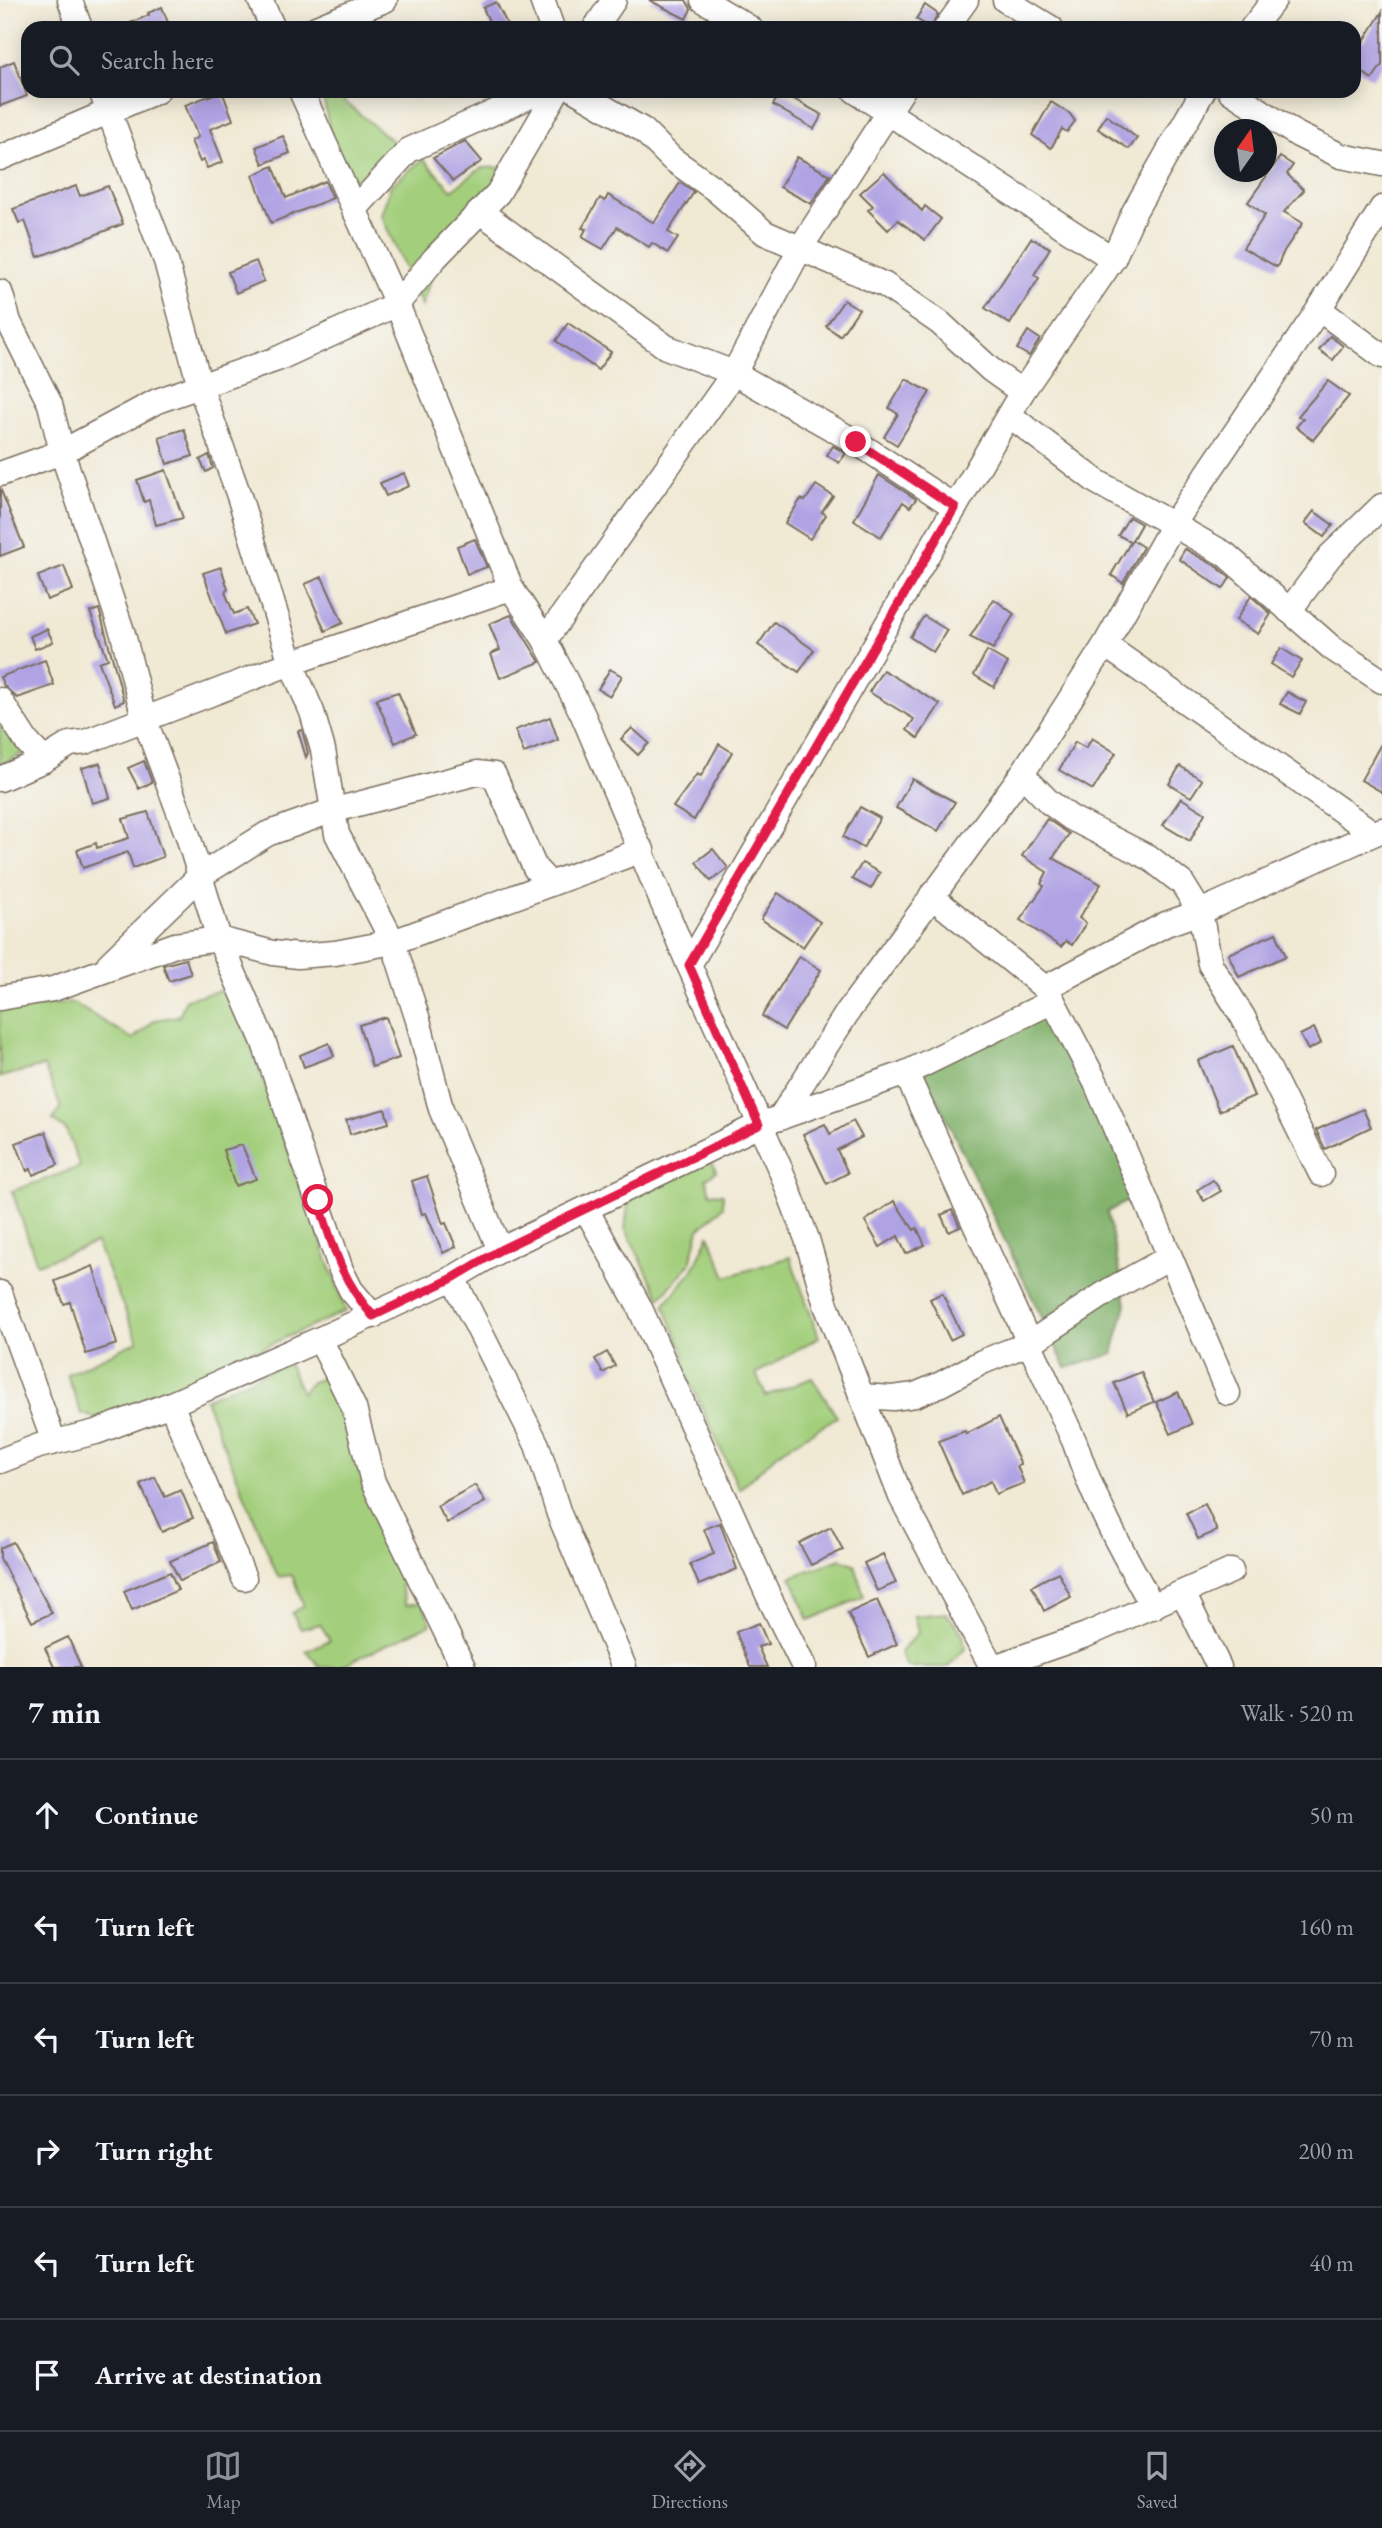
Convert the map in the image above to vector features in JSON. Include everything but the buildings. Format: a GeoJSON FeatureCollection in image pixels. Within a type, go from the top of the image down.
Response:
{"type":"FeatureCollection","features":[{"type":"Feature","properties":{"kind":"street"},"geometry":{"type":"LineString","coordinates":[[70,0],[78,21]]}},
{"type":"Feature","properties":{"kind":"street"},"geometry":{"type":"LineString","coordinates":[[260,0],[270,21]]}},
{"type":"Feature","properties":{"kind":"street"},"geometry":{"type":"LineString","coordinates":[[333,21],[384,0]]}},
{"type":"Feature","properties":{"kind":"street"},"geometry":{"type":"LineString","coordinates":[[542,0],[550,21]]}},
{"type":"Feature","properties":{"kind":"street"},"geometry":{"type":"LineString","coordinates":[[600,21],[614,0]]}},
{"type":"Feature","properties":{"kind":"street"},"geometry":{"type":"LineString","coordinates":[[703,0],[738,21]]}},
{"type":"Feature","properties":{"kind":"street"},"geometry":{"type":"LineString","coordinates":[[951,21],[966,0]]}},
{"type":"Feature","properties":{"kind":"street"},"geometry":{"type":"LineString","coordinates":[[1005,0],[1040,21]]}},
{"type":"Feature","properties":{"kind":"street"},"geometry":{"type":"LineString","coordinates":[[1258,21],[1274,0]]}},
{"type":"Feature","properties":{"kind":"street"},"geometry":{"type":"LineString","coordinates":[[304,98],[397,304],[511,588],[545,640],[583,715],[689,965],[770,1121],[826,1305],[901,1497],[993,1667],[1086,1635],[1231,1571]]}},
{"type":"Feature","properties":{"kind":"street"},"geometry":{"type":"LineString","coordinates":[[354,210],[409,150],[526,98]]}},
{"type":"Feature","properties":{"kind":"street"},"geometry":{"type":"LineString","coordinates":[[0,474],[62,452],[157,401],[289,354],[397,304],[435,258],[482,213],[498,193],[553,98]]}},
{"type":"Feature","properties":{"kind":"street"},"geometry":{"type":"LineString","coordinates":[[588,98],[643,130],[671,159],[716,190],[765,233],[885,285],[940,323],[991,370],[1022,392]]}},
{"type":"Feature","properties":{"kind":"street"},"geometry":{"type":"LineString","coordinates":[[689,965],[1022,392],[1113,259],[1134,212],[1199,98]]}},
{"type":"Feature","properties":{"kind":"street"},"geometry":{"type":"LineString","coordinates":[[1242,98],[1298,135],[1341,156],[1382,164]]}},
{"type":"Feature","properties":{"kind":"street"},"geometry":{"type":"LineString","coordinates":[[0,158],[105,101],[166,261],[200,386],[239,496],[291,663],[312,712],[323,750],[331,811],[349,860],[393,942],[418,1020],[441,1109],[500,1250]]}},
{"type":"Feature","properties":{"kind":"street"},"geometry":{"type":"LineString","coordinates":[[545,640],[734,373],[801,247],[895,101],[1113,259]]}},
{"type":"Feature","properties":{"kind":"street"},"geometry":{"type":"LineString","coordinates":[[770,1121],[1022,774],[1105,645],[1174,523],[1319,309],[1382,208]]}},
{"type":"Feature","properties":{"kind":"street"},"geometry":{"type":"LineString","coordinates":[[482,213],[666,347],[734,373],[856,442],[955,507]]}},
{"type":"Feature","properties":{"kind":"street"},"geometry":{"type":"LineString","coordinates":[[0,292],[9,322],[50,404],[62,452],[122,634],[144,718],[200,876],[219,939],[259,1028],[341,1270],[351,1290],[373,1316]]}},
{"type":"Feature","properties":{"kind":"street"},"geometry":{"type":"LineString","coordinates":[[1319,309],[1382,356]]}},
{"type":"Feature","properties":{"kind":"street"},"geometry":{"type":"LineString","coordinates":[[1009,415],[1097,482],[1225,554],[1333,649],[1382,681]]}},
{"type":"Feature","properties":{"kind":"street"},"geometry":{"type":"LineString","coordinates":[[1289,611],[1330,556],[1382,506]]}},
{"type":"Feature","properties":{"kind":"street"},"geometry":{"type":"LineString","coordinates":[[0,779],[44,760],[70,744],[85,741],[291,663],[511,588]]}},
{"type":"Feature","properties":{"kind":"street"},"geometry":{"type":"LineString","coordinates":[[1105,645],[1377,831]]}},
{"type":"Feature","properties":{"kind":"street"},"geometry":{"type":"LineString","coordinates":[[0,700],[27,742],[44,760]]}},
{"type":"Feature","properties":{"kind":"street"},"geometry":{"type":"LineString","coordinates":[[101,972],[200,876],[267,834],[331,811],[456,777],[487,772],[495,775],[535,869],[551,884]]}},
{"type":"Feature","properties":{"kind":"street"},"geometry":{"type":"LineString","coordinates":[[1022,774],[1049,802],[1071,818],[1166,869],[1182,883],[1200,912],[1210,964],[1242,1017],[1321,1174]]}},
{"type":"Feature","properties":{"kind":"street"},"geometry":{"type":"LineString","coordinates":[[0,1461],[54,1442],[96,1432],[172,1404],[373,1316],[453,1278],[500,1250],[770,1121],[906,1073],[1049,995],[1166,924],[1200,912],[1377,831]]}},
{"type":"Feature","properties":{"kind":"street"},"geometry":{"type":"LineString","coordinates":[[0,998],[32,995],[175,945],[219,939],[273,953],[298,956],[335,953],[393,942],[642,850]]}},
{"type":"Feature","properties":{"kind":"street"},"geometry":{"type":"LineString","coordinates":[[931,897],[1049,995],[1096,1083],[1228,1393]]}},
{"type":"Feature","properties":{"kind":"street"},"geometry":{"type":"LineString","coordinates":[[906,1073],[1030,1343],[1110,1532],[1153,1607]]}},
{"type":"Feature","properties":{"kind":"street"},"geometry":{"type":"LineString","coordinates":[[586,1209],[639,1306],[769,1597],[804,1667]]}},
{"type":"Feature","properties":{"kind":"street"},"geometry":{"type":"LineString","coordinates":[[861,1396],[893,1398],[915,1395],[1030,1343],[1110,1290],[1170,1257]]}},
{"type":"Feature","properties":{"kind":"street"},"geometry":{"type":"LineString","coordinates":[[453,1278],[537,1446],[559,1514],[624,1667]]}},
{"type":"Feature","properties":{"kind":"street"},"geometry":{"type":"LineString","coordinates":[[0,1293],[54,1442]]}},
{"type":"Feature","properties":{"kind":"street"},"geometry":{"type":"LineString","coordinates":[[320,1339],[354,1408],[373,1482],[463,1667]]}},
{"type":"Feature","properties":{"kind":"street"},"geometry":{"type":"LineString","coordinates":[[172,1404],[244,1578]]}},
{"type":"Feature","properties":{"kind":"street"},"geometry":{"type":"LineString","coordinates":[[1184,1593],[1219,1667]]}},
{"type":"Feature","properties":{"kind":"green space"},"geometry":{"type":"Polygon","coordinates":[[[323,98],[340,98],[402,149],[361,191],[356,180],[350,181],[330,133],[323,98]]]}},
{"type":"Feature","properties":{"kind":"green space"},"geometry":{"type":"Polygon","coordinates":[[[423,159],[452,190],[481,168],[517,167],[433,270],[422,306],[381,215],[391,185],[423,159]]]}},
{"type":"Feature","properties":{"kind":"green space"},"geometry":{"type":"Polygon","coordinates":[[[0,712],[26,752],[0,765],[0,712]]]}},
{"type":"Feature","properties":{"kind":"green space"},"geometry":{"type":"Polygon","coordinates":[[[230,988],[346,1311],[98,1420],[81,1413],[67,1374],[138,1341],[96,1243],[37,1264],[12,1191],[80,1167],[66,1130],[53,1120],[61,1108],[44,1066],[0,1077],[0,1009],[73,1003],[133,1039],[155,1020],[179,1016],[186,999],[230,988]]]}},
{"type":"Feature","properties":{"kind":"green space"},"geometry":{"type":"Polygon","coordinates":[[[1051,1005],[1140,1194],[1107,1212],[1126,1304],[1113,1354],[1066,1368],[924,1072],[1051,1005]]]}},
{"type":"Feature","properties":{"kind":"green space"},"geometry":{"type":"Polygon","coordinates":[[[712,1161],[716,1171],[706,1179],[710,1193],[723,1194],[723,1207],[699,1229],[690,1264],[660,1298],[625,1228],[629,1198],[712,1161]]]}},
{"type":"Feature","properties":{"kind":"green space"},"geometry":{"type":"Polygon","coordinates":[[[709,1235],[726,1277],[790,1257],[819,1337],[756,1374],[766,1396],[812,1378],[837,1417],[782,1450],[739,1489],[685,1371],[684,1355],[664,1305],[693,1270],[709,1235]]]}},
{"type":"Feature","properties":{"kind":"green space"},"geometry":{"type":"Polygon","coordinates":[[[288,1363],[302,1393],[311,1382],[334,1374],[413,1579],[400,1586],[406,1605],[422,1602],[431,1624],[339,1667],[320,1667],[306,1651],[330,1640],[320,1624],[301,1629],[292,1613],[304,1606],[292,1575],[278,1577],[205,1399],[288,1363]]]}},
{"type":"Feature","properties":{"kind":"green space"},"geometry":{"type":"Polygon","coordinates":[[[840,1559],[855,1564],[864,1597],[809,1620],[791,1577],[840,1559]]]}},
{"type":"Feature","properties":{"kind":"green space"},"geometry":{"type":"Polygon","coordinates":[[[946,1613],[963,1634],[965,1649],[948,1667],[907,1667],[900,1652],[918,1633],[914,1616],[946,1613]]]}},
{"type":"Feature","properties":{"kind":"route"},"geometry":{"type":"LineString","coordinates":[[318,1200],[341,1270],[351,1290],[373,1316],[453,1278],[500,1250],[759,1125],[689,965],[955,507],[856,442]]}}]}
